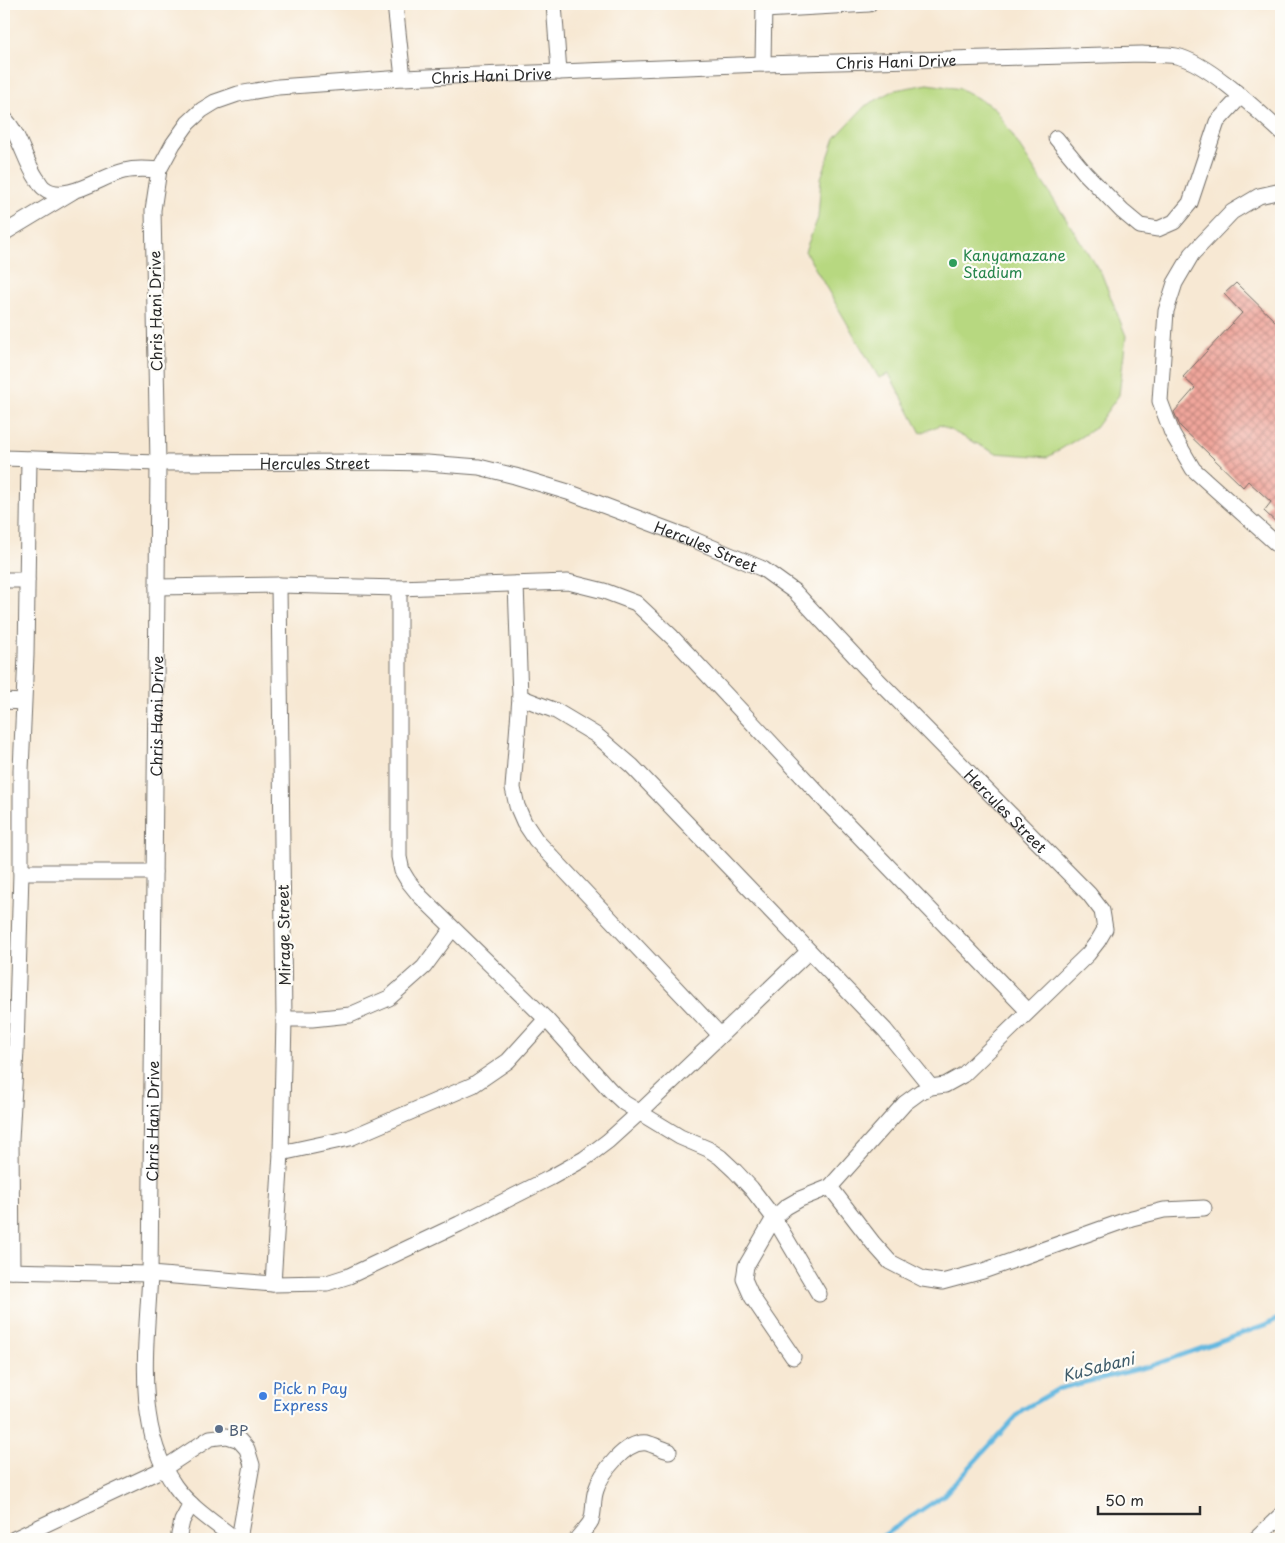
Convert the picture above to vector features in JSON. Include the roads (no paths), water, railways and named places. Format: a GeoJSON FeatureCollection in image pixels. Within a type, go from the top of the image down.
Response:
{"type":"FeatureCollection","features":[{"type":"Feature","properties":{"kind":"street"},"geometry":{"type":"LineString","coordinates":[[395,4],[403,78]]}},
{"type":"Feature","properties":{"kind":"street"},"geometry":{"type":"LineString","coordinates":[[554,4],[559,72]]}},
{"type":"Feature","properties":{"kind":"street"},"geometry":{"type":"LineString","coordinates":[[763,64],[764,7],[869,4]]}},
{"type":"Feature","properties":{"kind":"street","name":"Chris Hani Drive"},"geometry":{"type":"LineString","coordinates":[[235,1539],[191,1504],[176,1488],[163,1469],[153,1441],[145,1383],[150,1274],[158,587],[158,463],[153,210],[159,170],[172,144],[188,123],[202,110],[215,102],[238,94],[278,87],[403,78],[763,64],[1142,54],[1177,56],[1202,67],[1241,96],[1281,132]]}},
{"type":"Feature","properties":{"kind":"street"},"geometry":{"type":"LineString","coordinates":[[1056,138],[1085,173],[1122,211],[1140,226],[1158,229],[1174,222],[1190,203],[1217,122],[1241,96]]}},
{"type":"Feature","properties":{"kind":"street"},"geometry":{"type":"LineString","coordinates":[[4,118],[15,136],[30,169],[44,189],[58,193],[73,191]]}},
{"type":"Feature","properties":{"kind":"street"},"geometry":{"type":"LineString","coordinates":[[4,233],[73,191],[122,171],[134,169],[159,170]]}},
{"type":"Feature","properties":{"kind":"street"},"geometry":{"type":"LineString","coordinates":[[1281,191],[1259,196],[1232,212],[1187,261],[1175,283],[1166,311],[1160,400],[1172,433],[1193,469],[1281,548]]}},
{"type":"Feature","properties":{"kind":"street","name":"Hercules Street"},"geometry":{"type":"LineString","coordinates":[[4,458],[158,463],[427,463],[479,467],[515,476],[600,503],[685,536],[763,569],[795,592],[865,667],[1089,894],[1102,911],[1106,929],[1088,954],[963,1075],[945,1085],[931,1087],[913,1096],[905,1103],[830,1187]]}},
{"type":"Feature","properties":{"kind":"street"},"geometry":{"type":"LineString","coordinates":[[29,459],[16,1050],[7,1140],[8,1271],[150,1274],[273,1284],[327,1283],[349,1276],[542,1182],[584,1159],[608,1141],[640,1112],[809,951]]}},
{"type":"Feature","properties":{"kind":"street"},"geometry":{"type":"LineString","coordinates":[[4,580],[27,580]]}},
{"type":"Feature","properties":{"kind":"street"},"geometry":{"type":"LineString","coordinates":[[158,587],[279,586],[399,588],[568,582],[604,591],[636,603],[672,637],[837,813],[1028,1011]]}},
{"type":"Feature","properties":{"kind":"street"},"geometry":{"type":"LineString","coordinates":[[516,584],[520,697],[513,788],[517,806],[524,822],[536,840],[720,1035]]}},
{"type":"Feature","properties":{"kind":"street","name":"Mirage Street"},"geometry":{"type":"LineString","coordinates":[[273,1284],[281,1154],[284,1019],[279,586]]}},
{"type":"Feature","properties":{"kind":"street"},"geometry":{"type":"LineString","coordinates":[[399,588],[399,857],[402,871],[408,881],[452,929],[493,966],[546,1019],[624,1103],[680,1137],[708,1148],[720,1157],[751,1188],[774,1218],[819,1294]]}},
{"type":"Feature","properties":{"kind":"street"},"geometry":{"type":"LineString","coordinates":[[520,697],[556,711],[596,735],[632,766],[885,1030],[931,1087]]}},
{"type":"Feature","properties":{"kind":"street"},"geometry":{"type":"LineString","coordinates":[[4,701],[23,702]]}},
{"type":"Feature","properties":{"kind":"street"},"geometry":{"type":"LineString","coordinates":[[21,872],[154,872]]}},
{"type":"Feature","properties":{"kind":"street"},"geometry":{"type":"LineString","coordinates":[[284,1019],[312,1019],[350,1015],[388,998],[424,967],[452,929]]}},
{"type":"Feature","properties":{"kind":"street"},"geometry":{"type":"LineString","coordinates":[[281,1154],[350,1138],[473,1085],[508,1061],[546,1019]]}},
{"type":"Feature","properties":{"kind":"street"},"geometry":{"type":"LineString","coordinates":[[793,1358],[752,1297],[744,1279],[746,1266],[774,1218],[786,1207],[800,1199],[830,1187],[890,1262],[923,1279],[942,1282],[983,1271],[1132,1218],[1164,1210],[1204,1208]]}},
{"type":"Feature","properties":{"kind":"street"},"geometry":{"type":"LineString","coordinates":[[14,1539],[163,1469],[210,1438],[227,1436],[239,1440],[247,1449],[252,1464],[239,1539]]}},
{"type":"Feature","properties":{"kind":"street"},"geometry":{"type":"LineString","coordinates":[[577,1539],[590,1523],[594,1513],[593,1500],[597,1485],[617,1458],[636,1444],[646,1443],[669,1451]]}},
{"type":"Feature","properties":{"kind":"street"},"geometry":{"type":"LineString","coordinates":[[178,1539],[182,1521],[191,1504]]}},
{"type":"Feature","properties":{"kind":"street"},"geometry":{"type":"LineString","coordinates":[[1256,1539],[1281,1515]]}},
{"type":"Feature","properties":{"kind":"waterway","name":"KuSabani"},"geometry":{"type":"LineString","coordinates":[[878,1539],[944,1495],[1022,1410],[1058,1389],[1151,1366],[1266,1325],[1281,1317]]}},
{"type":"Feature","properties":{"kind":"place","name":"Kanyamazane Stadium"},"geometry":{"type":"Point","coordinates":[953,263]}},
{"type":"Feature","properties":{"kind":"place","name":"Pick n Pay Express"},"geometry":{"type":"Point","coordinates":[263,1396]}},
{"type":"Feature","properties":{"kind":"place","name":"BP"},"geometry":{"type":"Point","coordinates":[219,1429]}}]}
